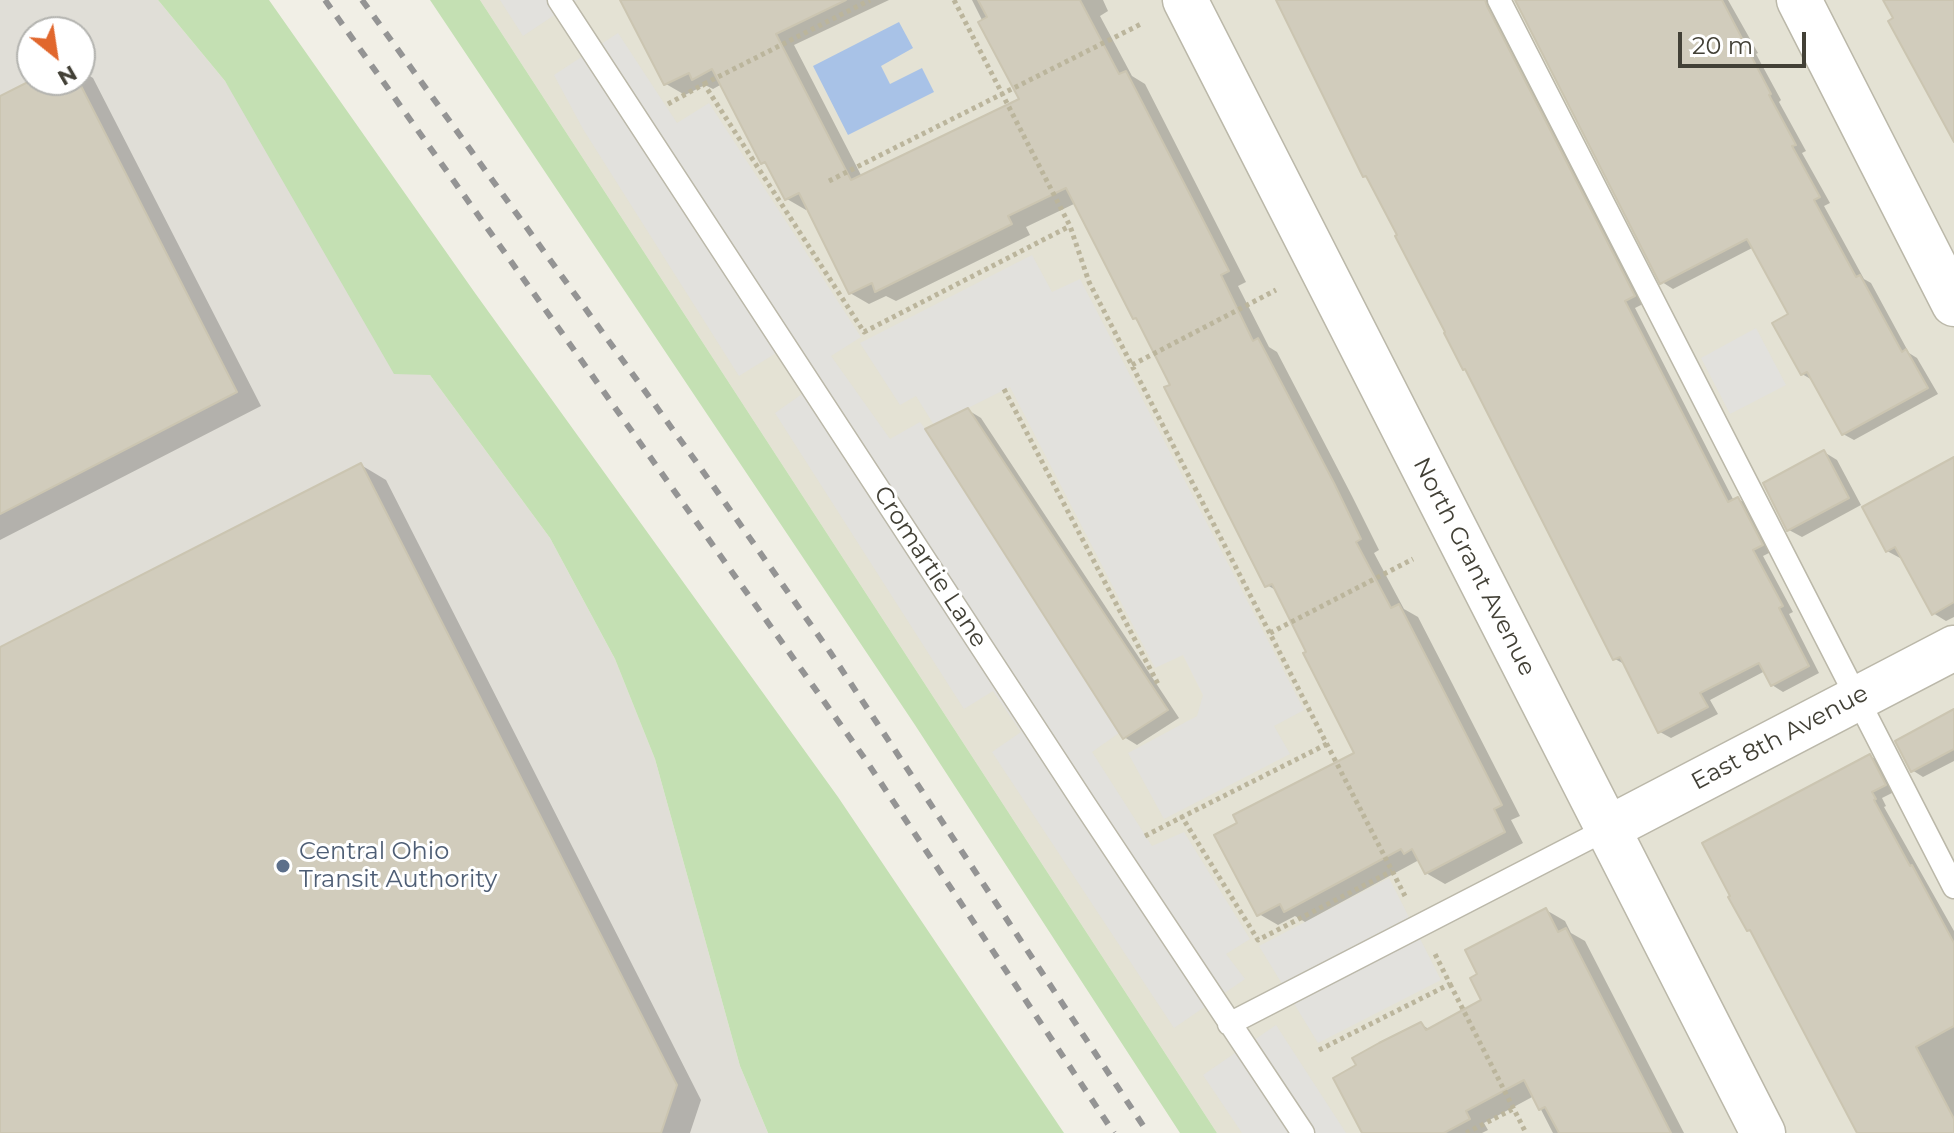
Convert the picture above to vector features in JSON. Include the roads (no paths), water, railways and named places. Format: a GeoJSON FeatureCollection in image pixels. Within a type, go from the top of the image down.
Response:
{"type":"FeatureCollection","features":[{"type":"Feature","properties":{"kind":"street","name":"North Grant Avenue"},"geometry":{"type":"LineString","coordinates":[[1185,0],[1763,1133]]}},
{"type":"Feature","properties":{"kind":"street"},"geometry":{"type":"LineString","coordinates":[[1799,0],[1954,304]]}},
{"type":"Feature","properties":{"kind":"street","name":"East 8th Avenue"},"geometry":{"type":"LineString","coordinates":[[1607,829],[1954,648]]}},
{"type":"Feature","properties":{"kind":"lane","name":"Cromartie Lane"},"geometry":{"type":"LineString","coordinates":[[559,0],[1303,1133]]}},
{"type":"Feature","properties":{"kind":"lane"},"geometry":{"type":"LineString","coordinates":[[1499,0],[1954,887]]}},
{"type":"Feature","properties":{"kind":"lane"},"geometry":{"type":"LineString","coordinates":[[1229,1024],[1607,829]]}},
{"type":"Feature","properties":{"kind":"water"},"geometry":{"type":"Polygon","coordinates":[[[899,22],[913,48],[881,66],[890,84],[922,68],[934,92],[848,135],[813,66],[899,22]]]}},
{"type":"Feature","properties":{"kind":"railway"},"geometry":{"type":"LineString","coordinates":[[325,0],[865,759],[1114,1133]]}},
{"type":"Feature","properties":{"kind":"railway"},"geometry":{"type":"LineString","coordinates":[[362,0],[830,652],[1148,1133]]}},
{"type":"Feature","properties":{"kind":"place","name":"Central Ohio Transit Authority"},"geometry":{"type":"Point","coordinates":[283,866]}}]}
